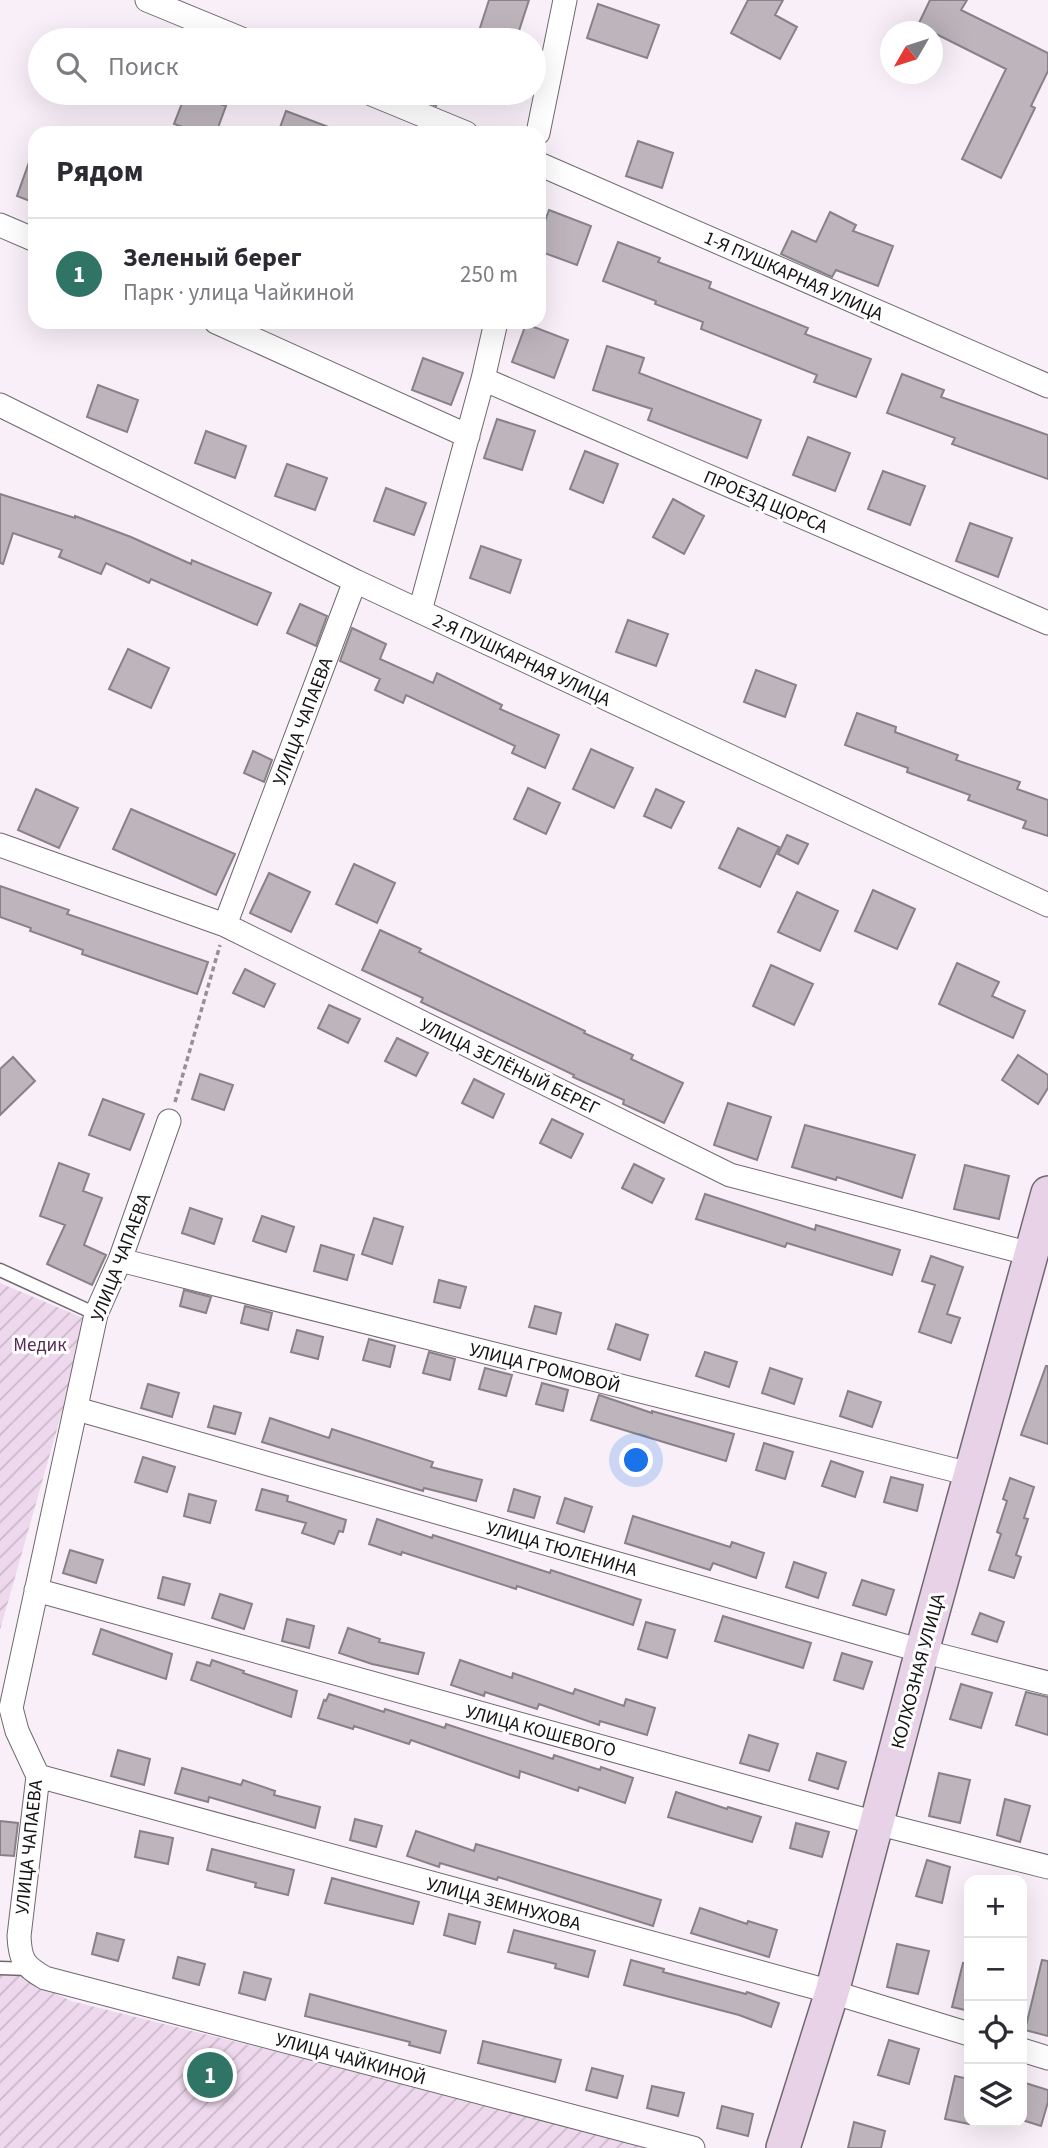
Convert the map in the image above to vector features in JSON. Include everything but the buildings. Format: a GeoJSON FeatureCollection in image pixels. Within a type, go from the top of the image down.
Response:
{"type":"FeatureCollection","features":[{"type":"Feature","properties":{"kind":"main road","name":"КОЛХОЗНАЯ УЛИЦА"},"geometry":{"type":"LineString","coordinates":[[783,2148],[832,1992],[922,1651],[1048,1193]]}},
{"type":"Feature","properties":{"kind":"street"},"geometry":{"type":"LineString","coordinates":[[147,0],[215,28]]}},
{"type":"Feature","properties":{"kind":"street"},"geometry":{"type":"LineString","coordinates":[[546,94],[565,0]]}},
{"type":"Feature","properties":{"kind":"street"},"geometry":{"type":"LineString","coordinates":[[398,105],[449,126]]}},
{"type":"Feature","properties":{"kind":"street"},"geometry":{"type":"LineString","coordinates":[[539,126],[544,105]]}},
{"type":"Feature","properties":{"kind":"street","name":"1-Я ПУШКАРНАЯ УЛИЦА"},"geometry":{"type":"LineString","coordinates":[[546,167],[1048,386]]}},
{"type":"Feature","properties":{"kind":"street"},"geometry":{"type":"LineString","coordinates":[[0,225],[28,237]]}},
{"type":"Feature","properties":{"kind":"street"},"geometry":{"type":"LineString","coordinates":[[231,329],[468,436]]}},
{"type":"Feature","properties":{"kind":"street"},"geometry":{"type":"LineString","coordinates":[[420,611],[494,329]]}},
{"type":"Feature","properties":{"kind":"street","name":"ПРОЕЗД ЩОРСА"},"geometry":{"type":"LineString","coordinates":[[483,379],[1048,623]]}},
{"type":"Feature","properties":{"kind":"street","name":"2-Я ПУШКАРНАЯ УЛИЦА"},"geometry":{"type":"LineString","coordinates":[[0,405],[355,581],[1048,905]]}},
{"type":"Feature","properties":{"kind":"street","name":"УЛИЦА ЧАПАЕВА"},"geometry":{"type":"LineString","coordinates":[[225,925],[355,581]]}},
{"type":"Feature","properties":{"kind":"street","name":"УЛИЦА ЗЕЛЁНЫЙ БЕРЕГ"},"geometry":{"type":"LineString","coordinates":[[0,845],[225,925],[730,1175],[1031,1254]]}},
{"type":"Feature","properties":{"kind":"street","name":"УЛИЦА ЧАПАЕВА"},"geometry":{"type":"LineString","coordinates":[[24,1961],[19,1936],[38,1776],[17,1731],[11,1708],[96,1314],[120,1260],[169,1121]]}},
{"type":"Feature","properties":{"kind":"street","name":"УЛИЦА ГРОМОВОЙ"},"geometry":{"type":"LineString","coordinates":[[120,1260],[970,1474]]}},
{"type":"Feature","properties":{"kind":"street","name":"УЛИЦА ТЮЛЕНИНА"},"geometry":{"type":"LineString","coordinates":[[77,1409],[922,1651],[1048,1684]]}},
{"type":"Feature","properties":{"kind":"street","name":"УЛИЦА КОШЕВОГО"},"geometry":{"type":"LineString","coordinates":[[36,1590],[876,1823],[1048,1867]]}},
{"type":"Feature","properties":{"kind":"street","name":"УЛИЦА ЗЕМНУХОВА"},"geometry":{"type":"LineString","coordinates":[[38,1776],[832,1992],[964,2032]]}},
{"type":"Feature","properties":{"kind":"street","name":"УЛИЦА ЧАЙКИНОЙ"},"geometry":{"type":"LineString","coordinates":[[24,1961],[45,1978],[692,2148]]}},
{"type":"Feature","properties":{"kind":"street"},"geometry":{"type":"LineString","coordinates":[[1027,2052],[1048,2058]]}},
{"type":"Feature","properties":{"kind":"lane"},"geometry":{"type":"LineString","coordinates":[[0,1270],[96,1314]]}},
{"type":"Feature","properties":{"kind":"lane"},"geometry":{"type":"LineString","coordinates":[[0,1968],[24,1961]]}},
{"type":"Feature","properties":{"kind":"path"},"geometry":{"type":"LineString","coordinates":[[169,1121],[225,925]]}},
{"type":"Feature","properties":{"kind":"green space","name":"Медик"},"geometry":{"type":"Polygon","coordinates":[[[0,1283],[88,1320],[0,1630],[0,1283]]]}},
{"type":"Feature","properties":{"kind":"green space"},"geometry":{"type":"Polygon","coordinates":[[[0,1966],[71,2001],[664,2148],[0,2148],[0,1966]]]}},
{"type":"Feature","properties":{"kind":"place","name":"Зеленый берег"},"geometry":{"type":"Point","coordinates":[210,2075]}}]}
